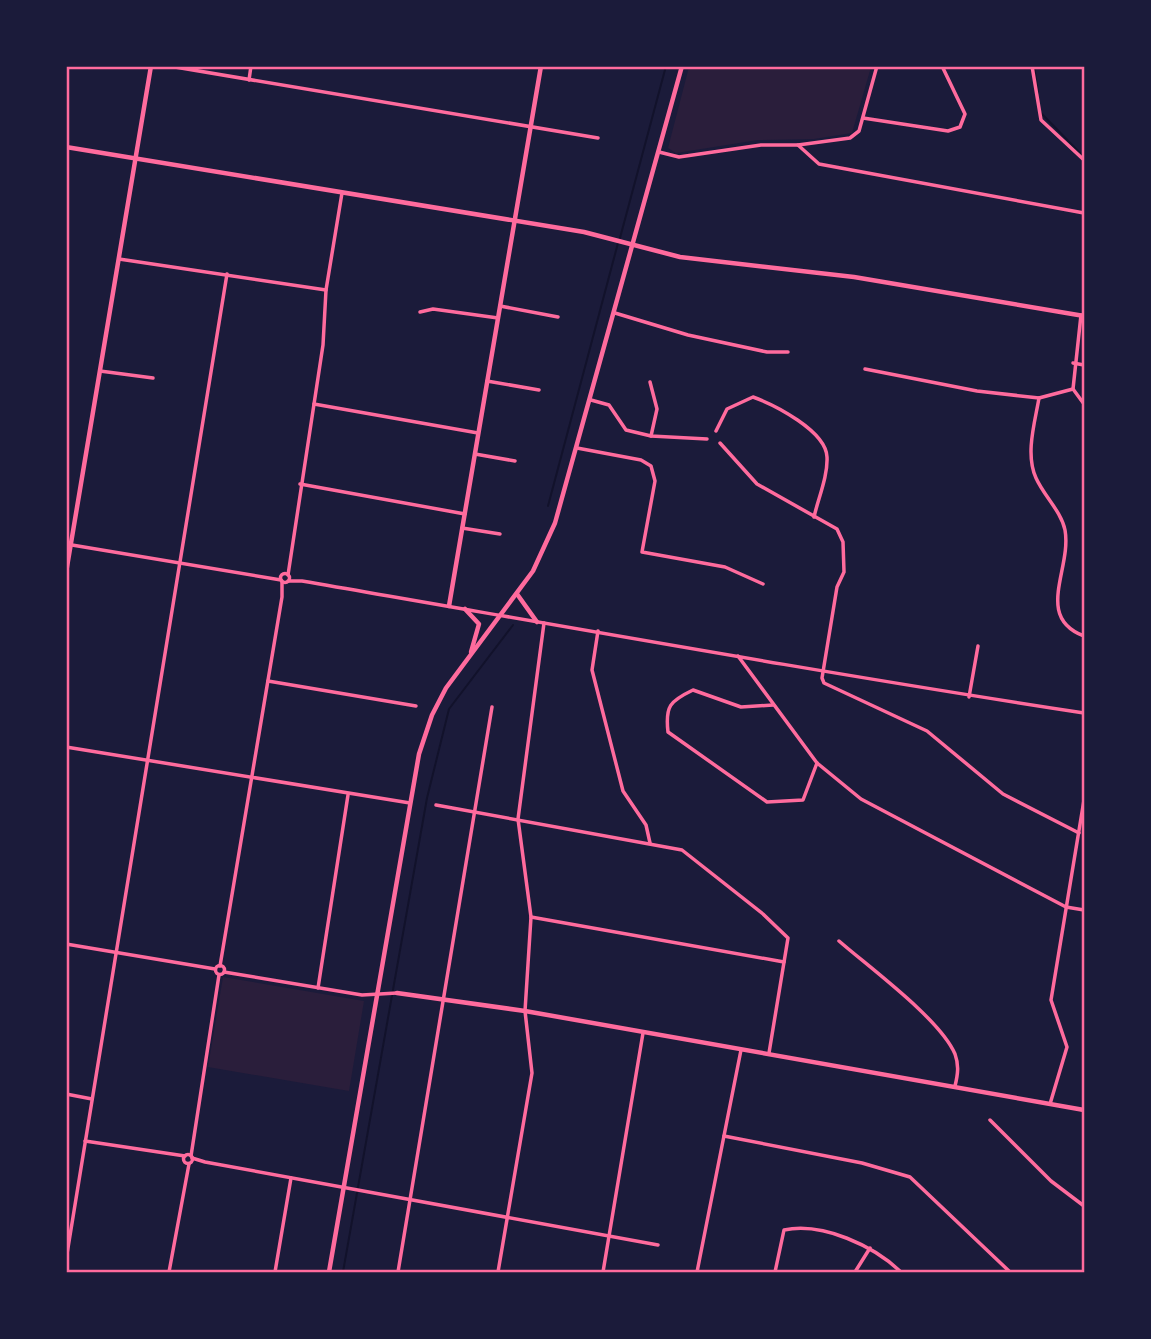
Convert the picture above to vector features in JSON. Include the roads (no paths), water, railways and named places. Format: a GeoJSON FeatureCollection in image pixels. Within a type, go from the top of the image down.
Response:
{"type":"FeatureCollection","features":[{"type":"Feature","properties":{"kind":"main road"},"geometry":{"type":"LineString","coordinates":[[66,573],[151,66]]}},
{"type":"Feature","properties":{"kind":"main road"},"geometry":{"type":"LineString","coordinates":[[449,606],[541,66]]}},
{"type":"Feature","properties":{"kind":"main road"},"geometry":{"type":"LineString","coordinates":[[329,1272],[417,763],[432,715],[446,688],[533,571],[561,507],[682,66]]}},
{"type":"Feature","properties":{"kind":"main road"},"geometry":{"type":"LineString","coordinates":[[66,147],[514,220],[612,239],[680,257],[854,277],[1083,315]]}},
{"type":"Feature","properties":{"kind":"main road"},"geometry":{"type":"LineString","coordinates":[[517,594],[537,622]]}},
{"type":"Feature","properties":{"kind":"main road"},"geometry":{"type":"LineString","coordinates":[[465,609],[479,624],[470,656]]}},
{"type":"Feature","properties":{"kind":"main road"},"geometry":{"type":"LineString","coordinates":[[397,993],[525,1011],[1084,1110]]}},
{"type":"Feature","properties":{"kind":"street"},"geometry":{"type":"LineString","coordinates":[[169,66],[598,138]]}},
{"type":"Feature","properties":{"kind":"street"},"geometry":{"type":"LineString","coordinates":[[249,80],[251,66]]}},
{"type":"Feature","properties":{"kind":"street"},"geometry":{"type":"LineString","coordinates":[[659,152],[679,157],[761,145],[798,145],[850,138],[859,131],[877,66]]}},
{"type":"Feature","properties":{"kind":"street"},"geometry":{"type":"LineString","coordinates":[[863,118],[948,131],[960,127],[965,114],[942,66]]}},
{"type":"Feature","properties":{"kind":"street"},"geometry":{"type":"LineString","coordinates":[[1032,66],[1041,120],[1084,160]]}},
{"type":"Feature","properties":{"kind":"street"},"geometry":{"type":"LineString","coordinates":[[798,145],[819,164],[1084,213]]}},
{"type":"Feature","properties":{"kind":"street"},"geometry":{"type":"LineString","coordinates":[[169,1272],[314,404],[323,345],[326,290],[342,192]]}},
{"type":"Feature","properties":{"kind":"street"},"geometry":{"type":"LineString","coordinates":[[118,259],[326,290]]}},
{"type":"Feature","properties":{"kind":"street"},"geometry":{"type":"LineString","coordinates":[[66,1259],[226,274]]}},
{"type":"Feature","properties":{"kind":"street"},"geometry":{"type":"LineString","coordinates":[[500,306],[558,317]]}},
{"type":"Feature","properties":{"kind":"street"},"geometry":{"type":"LineString","coordinates":[[420,312],[433,309],[498,318]]}},
{"type":"Feature","properties":{"kind":"street"},"geometry":{"type":"LineString","coordinates":[[615,313],[688,335],[767,352],[788,352]]}},
{"type":"Feature","properties":{"kind":"street"},"geometry":{"type":"LineString","coordinates":[[1083,315],[1073,363],[1073,389],[1084,404]]}},
{"type":"Feature","properties":{"kind":"street"},"geometry":{"type":"LineString","coordinates":[[1073,363],[1084,365]]}},
{"type":"Feature","properties":{"kind":"street"},"geometry":{"type":"LineString","coordinates":[[865,369],[977,391],[1039,398],[1073,389]]}},
{"type":"Feature","properties":{"kind":"street"},"geometry":{"type":"LineString","coordinates":[[100,371],[153,378]]}},
{"type":"Feature","properties":{"kind":"street"},"geometry":{"type":"LineString","coordinates":[[487,381],[539,390]]}},
{"type":"Feature","properties":{"kind":"street"},"geometry":{"type":"LineString","coordinates":[[650,383],[657,409],[651,436]]}},
{"type":"Feature","properties":{"kind":"street"},"geometry":{"type":"LineString","coordinates":[[716,431],[727,409],[753,397],[776,405],[822,441],[827,457],[814,517]]}},
{"type":"Feature","properties":{"kind":"street"},"geometry":{"type":"LineString","coordinates":[[1039,398],[1031,449],[1032,466],[1065,531],[1058,609],[1069,629],[1084,636]]}},
{"type":"Feature","properties":{"kind":"street"},"geometry":{"type":"LineString","coordinates":[[591,400],[609,405],[626,430],[651,436],[707,439]]}},
{"type":"Feature","properties":{"kind":"street"},"geometry":{"type":"LineString","coordinates":[[314,404],[478,433]]}},
{"type":"Feature","properties":{"kind":"street"},"geometry":{"type":"LineString","coordinates":[[720,443],[757,484],[837,530],[843,542],[844,572],[837,587],[823,670],[824,683],[928,731],[1003,794],[1079,833]]}},
{"type":"Feature","properties":{"kind":"street"},"geometry":{"type":"LineString","coordinates":[[577,447],[642,460],[651,466],[655,481],[642,552],[724,567],[763,584]]}},
{"type":"Feature","properties":{"kind":"street"},"geometry":{"type":"LineString","coordinates":[[475,454],[515,461]]}},
{"type":"Feature","properties":{"kind":"street"},"geometry":{"type":"LineString","coordinates":[[300,484],[465,514]]}},
{"type":"Feature","properties":{"kind":"street"},"geometry":{"type":"LineString","coordinates":[[462,528],[500,534]]}},
{"type":"Feature","properties":{"kind":"street"},"geometry":{"type":"LineString","coordinates":[[69,544],[737,654],[969,697],[1084,713]]}},
{"type":"Feature","properties":{"kind":"street"},"geometry":{"type":"LineString","coordinates":[[498,1272],[532,1073],[525,1011],[531,917],[518,819],[544,623]]}},
{"type":"Feature","properties":{"kind":"street"},"geometry":{"type":"LineString","coordinates":[[598,631],[592,670],[622,790],[646,825],[650,843]]}},
{"type":"Feature","properties":{"kind":"street"},"geometry":{"type":"LineString","coordinates":[[969,697],[978,646]]}},
{"type":"Feature","properties":{"kind":"street"},"geometry":{"type":"LineString","coordinates":[[737,654],[817,763],[861,799],[1066,907],[1084,910]]}},
{"type":"Feature","properties":{"kind":"street"},"geometry":{"type":"LineString","coordinates":[[268,681],[416,706]]}},
{"type":"Feature","properties":{"kind":"street"},"geometry":{"type":"LineString","coordinates":[[773,705],[741,707],[693,690],[676,698],[666,713],[668,732],[767,802],[803,800],[817,763]]}},
{"type":"Feature","properties":{"kind":"street"},"geometry":{"type":"LineString","coordinates":[[398,1272],[492,708]]}},
{"type":"Feature","properties":{"kind":"street"},"geometry":{"type":"LineString","coordinates":[[66,747],[410,803]]}},
{"type":"Feature","properties":{"kind":"street"},"geometry":{"type":"LineString","coordinates":[[318,988],[348,794]]}},
{"type":"Feature","properties":{"kind":"street"},"geometry":{"type":"LineString","coordinates":[[1050,1104],[1067,1047],[1051,1000],[1084,800]]}},
{"type":"Feature","properties":{"kind":"street"},"geometry":{"type":"LineString","coordinates":[[436,805],[682,850],[764,914],[788,939],[769,1053]]}},
{"type":"Feature","properties":{"kind":"street"},"geometry":{"type":"LineString","coordinates":[[531,917],[784,962]]}},
{"type":"Feature","properties":{"kind":"street"},"geometry":{"type":"LineString","coordinates":[[839,940],[941,1031],[957,1062],[955,1086]]}},
{"type":"Feature","properties":{"kind":"street"},"geometry":{"type":"LineString","coordinates":[[66,944],[218,968],[224,972],[318,988],[376,996],[397,993]]}},
{"type":"Feature","properties":{"kind":"street"},"geometry":{"type":"LineString","coordinates":[[219,975],[224,972]]}},
{"type":"Feature","properties":{"kind":"street"},"geometry":{"type":"LineString","coordinates":[[603,1272],[643,1033]]}},
{"type":"Feature","properties":{"kind":"street"},"geometry":{"type":"LineString","coordinates":[[697,1272],[741,1049]]}},
{"type":"Feature","properties":{"kind":"street"},"geometry":{"type":"LineString","coordinates":[[66,1094],[92,1099]]}},
{"type":"Feature","properties":{"kind":"street"},"geometry":{"type":"LineString","coordinates":[[990,1120],[1051,1181],[1084,1206]]}},
{"type":"Feature","properties":{"kind":"street"},"geometry":{"type":"LineString","coordinates":[[724,1136],[862,1163],[910,1177],[1010,1272]]}},
{"type":"Feature","properties":{"kind":"street"},"geometry":{"type":"LineString","coordinates":[[85,1142],[354,1188],[658,1245]]}},
{"type":"Feature","properties":{"kind":"street"},"geometry":{"type":"LineString","coordinates":[[275,1272],[291,1178]]}},
{"type":"Feature","properties":{"kind":"street"},"geometry":{"type":"LineString","coordinates":[[775,1272],[784,1230],[794,1228],[847,1237],[870,1248],[901,1272]]}},
{"type":"Feature","properties":{"kind":"street"},"geometry":{"type":"LineString","coordinates":[[855,1272],[870,1248]]}},
{"type":"Feature","properties":{"kind":"waterway"},"geometry":{"type":"LineString","coordinates":[[620,238],[666,66]]}},
{"type":"Feature","properties":{"kind":"waterway"},"geometry":{"type":"LineString","coordinates":[[1034,66],[1038,93]]}},
{"type":"Feature","properties":{"kind":"waterway"},"geometry":{"type":"LineString","coordinates":[[1041,113],[1084,157]]}},
{"type":"Feature","properties":{"kind":"waterway"},"geometry":{"type":"LineString","coordinates":[[548,506],[618,243]]}},
{"type":"Feature","properties":{"kind":"waterway"},"geometry":{"type":"LineString","coordinates":[[343,1272],[427,798],[449,709],[513,625]]}}]}
